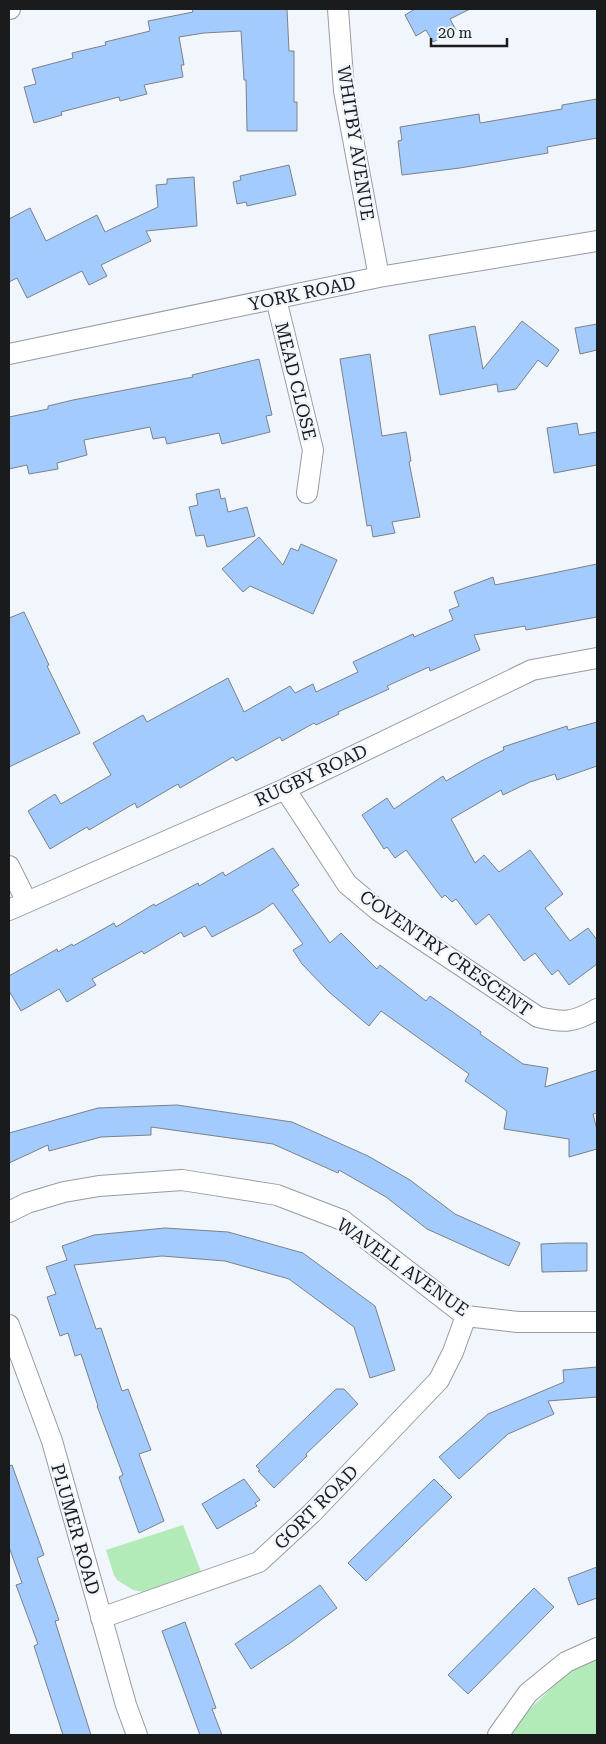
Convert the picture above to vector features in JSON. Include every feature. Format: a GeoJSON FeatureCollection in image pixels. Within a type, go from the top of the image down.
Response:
{"type":"FeatureCollection","features":[{"type":"Feature","properties":{"kind":"street","name":"WHITBY AVENUE"},"geometry":{"type":"LineString","coordinates":[[338,9],[344,91],[379,277]]}},
{"type":"Feature","properties":{"kind":"street","name":"YORK ROAD"},"geometry":{"type":"LineString","coordinates":[[9,354],[379,277],[597,241]]}},
{"type":"Feature","properties":{"kind":"street","name":"MEAD CLOSE"},"geometry":{"type":"LineString","coordinates":[[276,299],[313,450],[307,493]]}},
{"type":"Feature","properties":{"kind":"street","name":"RUGBY ROAD"},"geometry":{"type":"LineString","coordinates":[[9,866],[18,906],[284,789],[532,670],[597,658]]}},
{"type":"Feature","properties":{"kind":"street","name":"COVENTRY CRESCENT"},"geometry":{"type":"LineString","coordinates":[[284,789],[347,884],[378,911],[538,1017],[559,1022],[574,1020],[581,1019],[597,1009]]}},
{"type":"Feature","properties":{"kind":"street","name":"WAVELL AVENUE"},"geometry":{"type":"LineString","coordinates":[[9,1212],[27,1203],[64,1192],[99,1186],[182,1180],[277,1195],[342,1220],[466,1316],[518,1322],[597,1322]]}},
{"type":"Feature","properties":{"kind":"street","name":"GORT ROAD"},"geometry":{"type":"LineString","coordinates":[[101,1618],[259,1562],[312,1513],[439,1380],[453,1352],[466,1316]]}},
{"type":"Feature","properties":{"kind":"street","name":"PLUMER ROAD"},"geometry":{"type":"LineString","coordinates":[[9,1325],[52,1441],[126,1705],[137,1735]]}},
{"type":"Feature","properties":{"kind":"street"},"geometry":{"type":"LineString","coordinates":[[498,1735],[528,1693],[566,1662],[597,1648]]}},
{"type":"Feature","properties":{"kind":"green space"},"geometry":{"type":"Polygon","coordinates":[[[183,1525],[202,1574],[144,1592],[133,1590],[117,1580],[106,1550],[183,1525]]]}},
{"type":"Feature","properties":{"kind":"green space"},"geometry":{"type":"Polygon","coordinates":[[[597,1656],[597,1735],[510,1735],[530,1709],[571,1669],[597,1656]]]}},
{"type":"Feature","properties":{"kind":"building"},"geometry":{"type":"Polygon","coordinates":[[[192,9],[287,9],[289,51],[294,51],[294,102],[297,102],[297,131],[247,131],[246,80],[244,80],[241,31],[204,33],[179,37],[184,65],[181,65],[183,77],[144,85],[147,94],[120,101],[119,97],[61,112],[62,115],[34,123],[24,87],[36,84],[32,69],[73,58],[72,53],[106,45],[105,42],[150,31],[148,21],[193,12],[192,9]]]}},
{"type":"Feature","properties":{"kind":"building"},"geometry":{"type":"Polygon","coordinates":[[[415,9],[470,9],[450,19],[456,30],[433,42],[426,30],[416,36],[405,15],[415,9]]]}},
{"type":"Feature","properties":{"kind":"building"},"geometry":{"type":"Polygon","coordinates":[[[597,99],[597,138],[547,147],[548,153],[460,168],[402,175],[398,141],[402,140],[400,127],[479,114],[480,123],[562,109],[562,105],[597,99]]]}},
{"type":"Feature","properties":{"kind":"building"},"geometry":{"type":"Polygon","coordinates":[[[289,165],[296,195],[247,206],[246,202],[237,204],[233,182],[241,180],[240,176],[289,165]]]}},
{"type":"Feature","properties":{"kind":"building"},"geometry":{"type":"Polygon","coordinates":[[[194,177],[197,226],[146,231],[151,241],[101,265],[107,276],[89,285],[82,271],[27,298],[17,278],[9,282],[9,219],[30,208],[46,241],[97,215],[105,232],[158,207],[156,185],[167,184],[167,179],[194,177]]]}},
{"type":"Feature","properties":{"kind":"building"},"geometry":{"type":"Polygon","coordinates":[[[522,321],[559,350],[547,367],[538,360],[516,389],[498,392],[497,384],[440,395],[429,335],[475,326],[483,369],[522,321]]]}},
{"type":"Feature","properties":{"kind":"building"},"geometry":{"type":"Polygon","coordinates":[[[597,324],[597,350],[580,354],[575,328],[597,324]]]}},
{"type":"Feature","properties":{"kind":"building"},"geometry":{"type":"Polygon","coordinates":[[[370,354],[382,436],[406,432],[411,461],[409,462],[420,517],[392,522],[395,533],[373,537],[371,525],[367,526],[340,359],[370,354]]]}},
{"type":"Feature","properties":{"kind":"building"},"geometry":{"type":"Polygon","coordinates":[[[259,359],[272,415],[266,416],[270,432],[222,444],[219,433],[167,444],[165,437],[153,439],[150,427],[84,440],[87,455],[57,463],[58,469],[29,474],[27,465],[9,469],[9,417],[48,409],[48,406],[73,400],[193,377],[192,375],[259,359]]]}},
{"type":"Feature","properties":{"kind":"building"},"geometry":{"type":"Polygon","coordinates":[[[577,423],[579,435],[597,432],[597,465],[554,473],[547,428],[577,423]]]}},
{"type":"Feature","properties":{"kind":"building"},"geometry":{"type":"Polygon","coordinates":[[[219,489],[221,499],[225,498],[228,512],[247,507],[255,536],[207,547],[204,535],[196,536],[189,507],[198,505],[196,494],[219,489]]]}},
{"type":"Feature","properties":{"kind":"building"},"geometry":{"type":"Polygon","coordinates":[[[259,537],[283,565],[291,548],[298,551],[301,544],[337,560],[313,614],[250,586],[243,592],[222,569],[259,537]]]}},
{"type":"Feature","properties":{"kind":"building"},"geometry":{"type":"Polygon","coordinates":[[[597,564],[597,617],[526,630],[525,626],[474,635],[480,650],[430,671],[429,667],[387,686],[389,689],[338,712],[339,714],[316,725],[314,723],[282,741],[280,737],[236,761],[233,757],[180,788],[178,784],[137,808],[135,803],[89,830],[87,827],[50,849],[28,811],[55,794],[61,804],[111,775],[93,743],[143,715],[147,722],[228,678],[244,712],[290,686],[295,693],[313,684],[316,692],[358,672],[353,662],[413,634],[414,637],[453,620],[449,610],[459,606],[454,592],[493,577],[495,585],[597,564]]]}},
{"type":"Feature","properties":{"kind":"building"},"geometry":{"type":"Polygon","coordinates":[[[24,612],[49,665],[47,666],[80,733],[9,767],[9,618],[24,612]]]}},
{"type":"Feature","properties":{"kind":"building"},"geometry":{"type":"Polygon","coordinates":[[[597,722],[597,766],[557,780],[555,774],[530,782],[503,795],[501,790],[451,819],[475,863],[484,855],[499,872],[530,850],[563,894],[545,908],[570,941],[588,928],[597,940],[597,964],[569,985],[558,970],[552,975],[535,953],[524,961],[489,914],[476,925],[456,899],[452,902],[445,895],[442,898],[406,850],[395,858],[387,847],[384,849],[362,815],[387,798],[394,809],[443,776],[446,781],[504,750],[503,747],[567,726],[568,730],[597,722]]]}},
{"type":"Feature","properties":{"kind":"building"},"geometry":{"type":"Polygon","coordinates":[[[273,848],[299,885],[292,890],[330,943],[341,933],[377,969],[380,965],[426,1001],[430,996],[523,1064],[548,1068],[545,1087],[597,1070],[597,1113],[593,1114],[597,1130],[597,1149],[569,1157],[569,1139],[504,1129],[507,1111],[465,1081],[469,1074],[381,1011],[369,1026],[329,992],[302,964],[293,950],[303,944],[273,903],[260,912],[212,937],[205,926],[184,937],[181,932],[144,954],[142,951],[92,979],[96,985],[67,1002],[59,989],[21,1011],[9,991],[9,976],[57,949],[58,952],[72,944],[73,946],[114,923],[116,927],[154,904],[155,906],[198,883],[199,886],[223,872],[225,876],[273,848]]]}},
{"type":"Feature","properties":{"kind":"building"},"geometry":{"type":"Polygon","coordinates":[[[177,1105],[292,1122],[368,1156],[410,1180],[455,1214],[520,1243],[509,1266],[427,1229],[386,1197],[339,1170],[338,1173],[273,1144],[151,1127],[151,1135],[101,1137],[49,1151],[48,1145],[9,1163],[9,1133],[98,1108],[177,1105]]]}},
{"type":"Feature","properties":{"kind":"building"},"geometry":{"type":"Polygon","coordinates":[[[165,1228],[228,1232],[303,1253],[375,1306],[395,1370],[370,1378],[354,1327],[289,1279],[225,1261],[162,1256],[74,1265],[96,1329],[101,1328],[122,1391],[128,1389],[151,1450],[139,1454],[164,1521],[139,1533],[119,1477],[123,1475],[97,1406],[81,1354],[75,1356],[68,1333],[60,1336],[47,1297],[56,1294],[46,1267],[67,1260],[62,1246],[94,1235],[165,1228]]]}},
{"type":"Feature","properties":{"kind":"building"},"geometry":{"type":"Polygon","coordinates":[[[587,1243],[587,1271],[542,1272],[541,1244],[587,1243]]]}},
{"type":"Feature","properties":{"kind":"building"},"geometry":{"type":"Polygon","coordinates":[[[597,1367],[597,1397],[548,1401],[554,1414],[508,1434],[459,1479],[439,1457],[488,1414],[564,1382],[563,1370],[597,1367]]]}},
{"type":"Feature","properties":{"kind":"building"},"geometry":{"type":"Polygon","coordinates":[[[336,1389],[344,1389],[358,1404],[274,1488],[258,1471],[260,1470],[256,1466],[336,1389]]]}},
{"type":"Feature","properties":{"kind":"building"},"geometry":{"type":"Polygon","coordinates":[[[12,1465],[44,1555],[37,1558],[59,1620],[55,1621],[91,1735],[63,1735],[34,1646],[38,1644],[16,1585],[22,1583],[9,1547],[9,1466],[12,1465]]]}},
{"type":"Feature","properties":{"kind":"building"},"geometry":{"type":"Polygon","coordinates":[[[244,1479],[260,1500],[255,1503],[257,1506],[217,1529],[202,1504],[244,1479]]]}},
{"type":"Feature","properties":{"kind":"building"},"geometry":{"type":"Polygon","coordinates":[[[434,1479],[452,1497],[366,1581],[348,1563],[434,1479]]]}},
{"type":"Feature","properties":{"kind":"building"},"geometry":{"type":"Polygon","coordinates":[[[597,1567],[597,1598],[578,1605],[568,1578],[597,1567]]]}},
{"type":"Feature","properties":{"kind":"building"},"geometry":{"type":"Polygon","coordinates":[[[320,1585],[337,1608],[251,1669],[235,1644],[320,1585]]]}},
{"type":"Feature","properties":{"kind":"building"},"geometry":{"type":"Polygon","coordinates":[[[534,1588],[554,1607],[468,1694],[448,1675],[534,1588]]]}},
{"type":"Feature","properties":{"kind":"building"},"geometry":{"type":"Polygon","coordinates":[[[185,1622],[216,1708],[212,1709],[222,1735],[200,1735],[162,1631],[185,1622]]]}}]}
